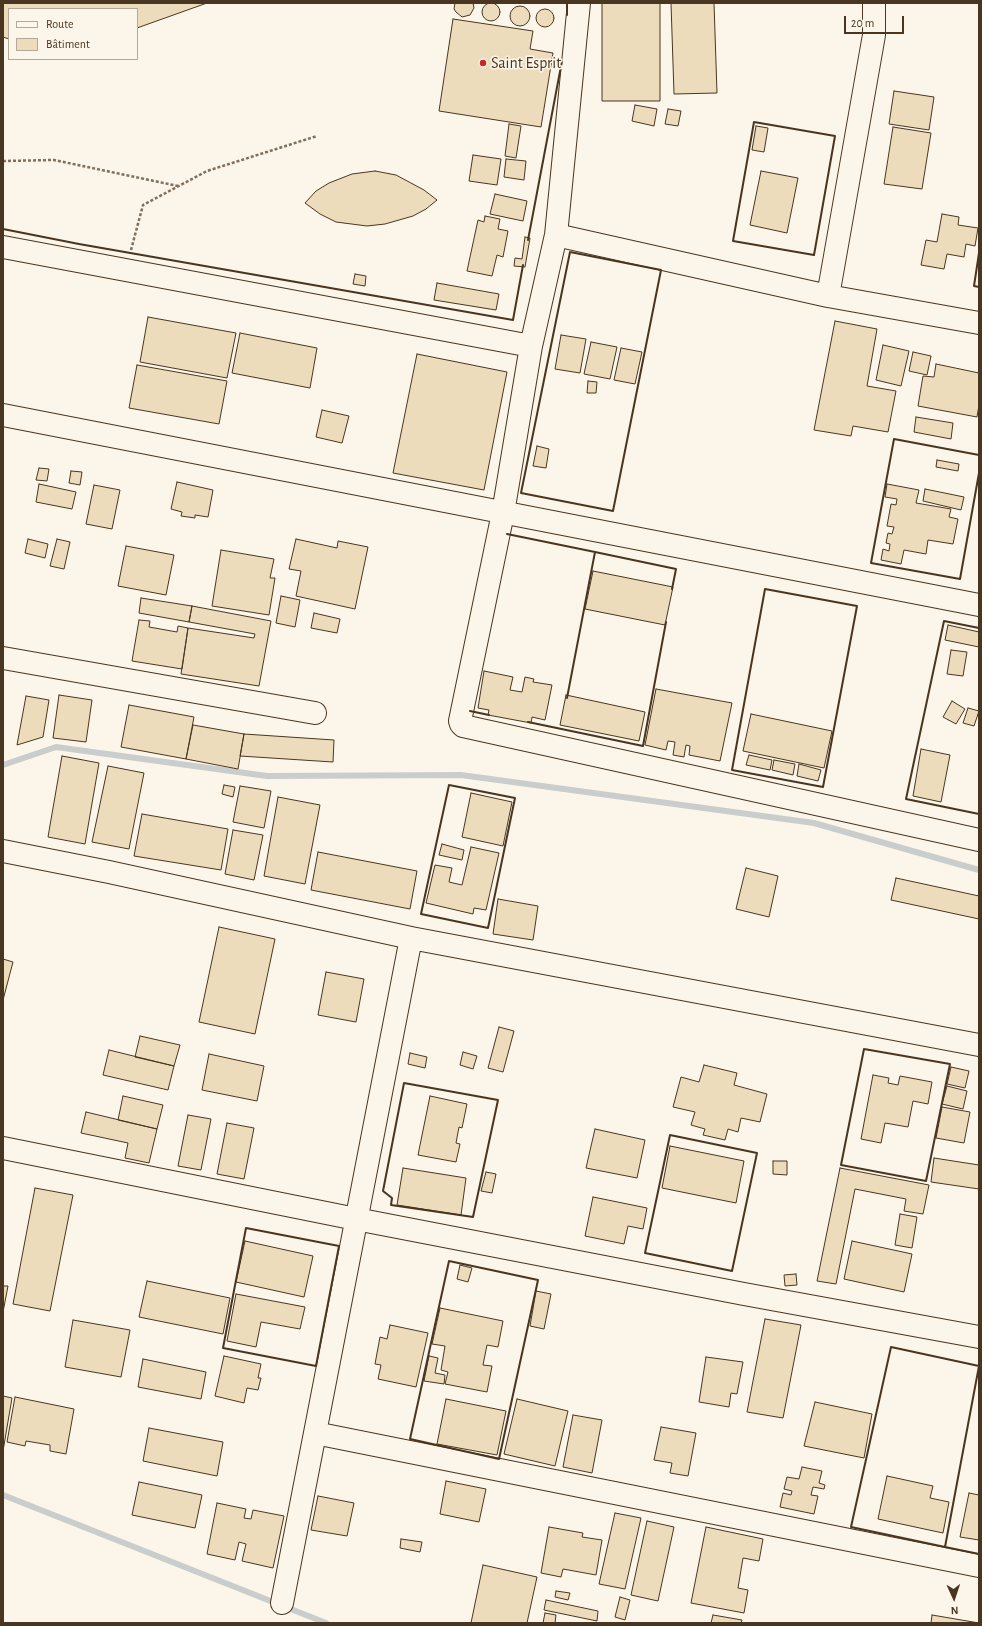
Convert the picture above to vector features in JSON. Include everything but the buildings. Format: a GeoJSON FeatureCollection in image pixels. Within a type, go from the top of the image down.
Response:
{"type":"FeatureCollection","features":[{"type":"Feature","properties":{"kind":"street"},"geometry":{"type":"LineString","coordinates":[[579,3],[556,235],[531,346],[503,513],[460,721],[461,724],[463,726],[979,840]]}},
{"type":"Feature","properties":{"kind":"street"},"geometry":{"type":"LineString","coordinates":[[828,296],[874,35],[874,3]]}},
{"type":"Feature","properties":{"kind":"street"},"geometry":{"type":"LineString","coordinates":[[556,235],[828,296],[979,323]]}},
{"type":"Feature","properties":{"kind":"street"},"geometry":{"type":"LineString","coordinates":[[3,247],[531,346]]}},
{"type":"Feature","properties":{"kind":"street"},"geometry":{"type":"LineString","coordinates":[[3,415],[979,606]]}},
{"type":"Feature","properties":{"kind":"street"},"geometry":{"type":"LineString","coordinates":[[3,658],[315,713]]}},
{"type":"Feature","properties":{"kind":"street"},"geometry":{"type":"LineString","coordinates":[[3,851],[109,872],[411,938],[979,1045]]}},
{"type":"Feature","properties":{"kind":"street"},"geometry":{"type":"LineString","coordinates":[[282,1603],[411,938]]}},
{"type":"Feature","properties":{"kind":"street"},"geometry":{"type":"LineString","coordinates":[[3,1148],[356,1219],[744,1294],[979,1337]]}},
{"type":"Feature","properties":{"kind":"street"},"geometry":{"type":"LineString","coordinates":[[315,1433],[979,1566]]}},
{"type":"Feature","properties":{"kind":"path"},"geometry":{"type":"LineString","coordinates":[[126,270],[142,205],[207,171],[317,136]]}},
{"type":"Feature","properties":{"kind":"path"},"geometry":{"type":"LineString","coordinates":[[3,160],[54,160],[179,186]]}},
{"type":"Feature","properties":{"kind":"waterway"},"geometry":{"type":"LineString","coordinates":[[3,765],[56,747],[267,776],[461,775],[814,823],[979,870]]}},
{"type":"Feature","properties":{"kind":"waterway"},"geometry":{"type":"LineString","coordinates":[[3,1495],[326,1623]]}},
{"type":"Feature","properties":{"kind":"wall"},"geometry":{"type":"LineString","coordinates":[[567,3],[567,15]]}},
{"type":"Feature","properties":{"kind":"wall"},"geometry":{"type":"LineString","coordinates":[[528,240],[562,61]]}},
{"type":"Feature","properties":{"kind":"wall"},"geometry":{"type":"LineString","coordinates":[[754,122],[835,136],[814,255],[733,241],[754,122]]}},
{"type":"Feature","properties":{"kind":"wall"},"geometry":{"type":"LineString","coordinates":[[3,229],[79,244],[513,320],[523,265]]}},
{"type":"Feature","properties":{"kind":"wall"},"geometry":{"type":"LineString","coordinates":[[570,252],[661,270],[613,511],[521,493],[570,252]]}},
{"type":"Feature","properties":{"kind":"wall"},"geometry":{"type":"LineString","coordinates":[[979,253],[974,286],[979,287]]}},
{"type":"Feature","properties":{"kind":"wall"},"geometry":{"type":"LineString","coordinates":[[979,455],[894,439],[871,563],[960,579],[979,473]]}},
{"type":"Feature","properties":{"kind":"wall"},"geometry":{"type":"LineString","coordinates":[[507,534],[595,552]]}},
{"type":"Feature","properties":{"kind":"wall"},"geometry":{"type":"LineString","coordinates":[[567,698],[595,552],[676,569],[672,589]]}},
{"type":"Feature","properties":{"kind":"wall"},"geometry":{"type":"LineString","coordinates":[[765,589],[857,606],[823,787],[732,770],[765,589]]}},
{"type":"Feature","properties":{"kind":"wall"},"geometry":{"type":"LineString","coordinates":[[979,628],[944,621],[906,799],[979,814]]}},
{"type":"Feature","properties":{"kind":"wall"},"geometry":{"type":"LineString","coordinates":[[528,722],[643,746],[666,622]]}},
{"type":"Feature","properties":{"kind":"wall"},"geometry":{"type":"LineString","coordinates":[[470,711],[489,715]]}},
{"type":"Feature","properties":{"kind":"wall"},"geometry":{"type":"LineString","coordinates":[[449,785],[515,798],[488,928],[421,914],[449,785]]}},
{"type":"Feature","properties":{"kind":"wall"},"geometry":{"type":"LineString","coordinates":[[864,1049],[950,1064],[926,1181],[841,1165],[864,1049]]}},
{"type":"Feature","properties":{"kind":"wall"},"geometry":{"type":"LineString","coordinates":[[404,1083],[498,1100],[473,1217],[391,1205],[392,1198],[383,1191],[404,1083]]}},
{"type":"Feature","properties":{"kind":"wall"},"geometry":{"type":"LineString","coordinates":[[670,1135],[757,1153],[732,1271],[645,1253],[670,1135]]}},
{"type":"Feature","properties":{"kind":"wall"},"geometry":{"type":"LineString","coordinates":[[246,1228],[339,1246],[316,1366],[223,1348],[246,1228]]}},
{"type":"Feature","properties":{"kind":"wall"},"geometry":{"type":"LineString","coordinates":[[449,1261],[538,1280],[499,1459],[410,1439],[449,1261]]}},
{"type":"Feature","properties":{"kind":"wall"},"geometry":{"type":"LineString","coordinates":[[945,1547],[851,1527],[891,1347],[979,1366],[945,1547],[979,1554]]}},
{"type":"Feature","properties":{"kind":"place","name":"Saint Esprit"},"geometry":{"type":"Point","coordinates":[483,63]}}]}
